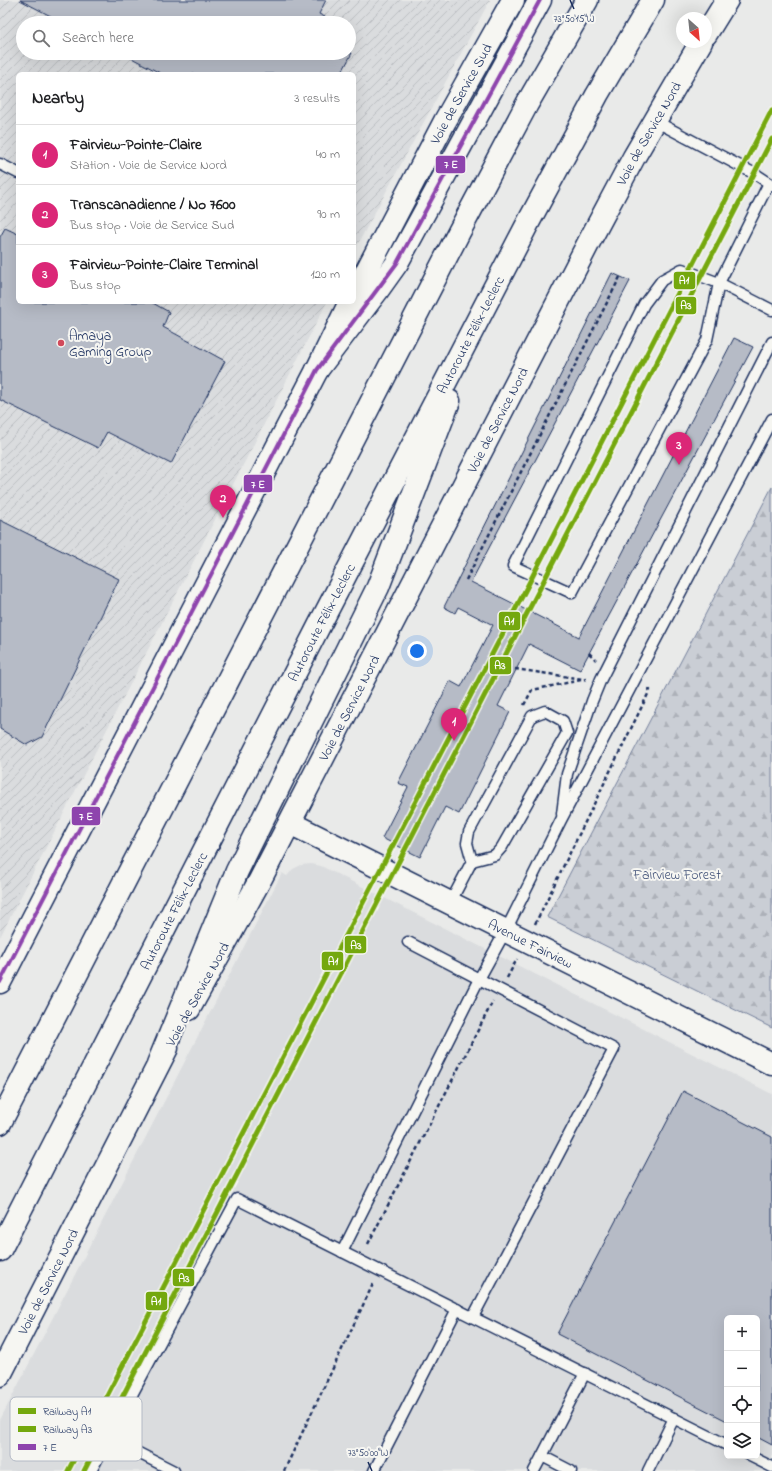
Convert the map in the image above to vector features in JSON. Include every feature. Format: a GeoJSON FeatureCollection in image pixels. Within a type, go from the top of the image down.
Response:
{"type":"FeatureCollection","features":[{"type":"Feature","properties":{"kind":"main road","name":"Voie de Service Sud"},"geometry":{"type":"LineString","coordinates":[[356,291],[445,121],[513,0]]}},
{"type":"Feature","properties":{"kind":"main road"},"geometry":{"type":"LineString","coordinates":[[317,370],[377,292],[396,263],[540,0]]}},
{"type":"Feature","properties":{"kind":"main road"},"geometry":{"type":"LineString","coordinates":[[0,1123],[455,238],[527,104],[587,0]]}},
{"type":"Feature","properties":{"kind":"main road","name":"Autoroute Félix-Leclerc"},"geometry":{"type":"LineString","coordinates":[[0,1250],[490,296],[583,120],[653,0]]}},
{"type":"Feature","properties":{"kind":"main road"},"geometry":{"type":"LineString","coordinates":[[712,24],[727,0]]}},
{"type":"Feature","properties":{"kind":"main road","name":"Voie de Service Nord"},"geometry":{"type":"LineString","coordinates":[[0,1375],[158,1064],[290,823],[515,384],[631,163],[697,48]]}},
{"type":"Feature","properties":{"kind":"main road"},"geometry":{"type":"LineString","coordinates":[[158,1064],[238,871],[378,587],[490,296]]}},
{"type":"Feature","properties":{"kind":"main road"},"geometry":{"type":"LineString","coordinates":[[0,982],[317,370],[349,304]]}},
{"type":"Feature","properties":{"kind":"main road","name":"Avenue Fairview"},"geometry":{"type":"LineString","coordinates":[[290,823],[772,1064]]}},
{"type":"Feature","properties":{"kind":"lane"},"geometry":{"type":"LineString","coordinates":[[655,120],[757,175],[770,184],[719,283],[707,340],[572,593],[513,566],[644,304],[662,280],[682,269],[719,283],[772,310]]}},
{"type":"Feature","properties":{"kind":"lane"},"geometry":{"type":"LineString","coordinates":[[0,164],[16,172]]}},
{"type":"Feature","properties":{"kind":"lane"},"geometry":{"type":"LineString","coordinates":[[561,820],[567,774],[601,679],[772,342]]}},
{"type":"Feature","properties":{"kind":"lane"},"geometry":{"type":"LineString","coordinates":[[342,1252],[479,979],[506,930],[561,820],[636,682],[772,419]]}},
{"type":"Feature","properties":{"kind":"lane"},"geometry":{"type":"LineString","coordinates":[[450,903],[472,861],[467,843],[469,832],[532,716],[545,711],[563,721],[566,733],[502,847],[495,855],[472,861]]}},
{"type":"Feature","properties":{"kind":"lane"},"geometry":{"type":"LineString","coordinates":[[408,942],[614,1049],[473,1317]]}},
{"type":"Feature","properties":{"kind":"lane"},"geometry":{"type":"LineString","coordinates":[[131,1397],[237,1199],[724,1443]]}},
{"type":"Feature","properties":{"kind":"lane"},"geometry":{"type":"LineString","coordinates":[[374,1471],[457,1309]]}},
{"type":"Feature","properties":{"kind":"lane"},"geometry":{"type":"LineString","coordinates":[[534,1471],[585,1373]]}},
{"type":"Feature","properties":{"kind":"lane"},"geometry":{"type":"LineString","coordinates":[[648,1471],[674,1418]]}},
{"type":"Feature","properties":{"kind":"lane"},"geometry":{"type":"LineString","coordinates":[[142,1455],[174,1471]]}},
{"type":"Feature","properties":{"kind":"lane"},"geometry":{"type":"LineString","coordinates":[[542,1456],[571,1471]]}},
{"type":"Feature","properties":{"kind":"lane"},"geometry":{"type":"LineString","coordinates":[[754,1459],[766,1467]]}},
{"type":"Feature","properties":{"kind":"lane"},"geometry":{"type":"LineString","coordinates":[[92,1471],[97,1461]]}},
{"type":"Feature","properties":{"kind":"path"},"geometry":{"type":"LineString","coordinates":[[466,580],[620,277]]}},
{"type":"Feature","properties":{"kind":"path"},"geometry":{"type":"LineString","coordinates":[[589,653],[597,661]]}},
{"type":"Feature","properties":{"kind":"path"},"geometry":{"type":"LineString","coordinates":[[508,668],[586,680],[532,690]]}},
{"type":"Feature","properties":{"kind":"path"},"geometry":{"type":"LineString","coordinates":[[538,916],[650,690]]}},
{"type":"Feature","properties":{"kind":"path"},"geometry":{"type":"LineString","coordinates":[[508,978],[516,961]]}},
{"type":"Feature","properties":{"kind":"path"},"geometry":{"type":"LineString","coordinates":[[368,1244],[494,999]]}},
{"type":"Feature","properties":{"kind":"path"},"geometry":{"type":"LineString","coordinates":[[284,1471],[376,1280]]}},
{"type":"Feature","properties":{"kind":"shaded area"},"geometry":{"type":"Polygon","coordinates":[[[0,0],[490,0],[356,247],[356,72],[16,72],[16,304],[326,304],[0,937],[0,0]]]}},
{"type":"Feature","properties":{"kind":"shaded area"},"geometry":{"type":"Polygon","coordinates":[[[311,864],[321,866],[772,1094],[772,1471],[0,1471],[0,1420],[10,1401],[10,1461],[142,1461],[142,1397],[12,1397],[282,873],[287,876],[293,869],[301,865],[311,864]]]}},
{"type":"Feature","properties":{"kind":"green space","name":"Fairview Forest"},"geometry":{"type":"Polygon","coordinates":[[[772,487],[772,1028],[547,917],[772,487]]]}},
{"type":"Feature","properties":{"kind":"building"},"geometry":{"type":"Polygon","coordinates":[[[20,0],[326,0],[319,14],[323,16],[51,16],[20,0]]]}},
{"type":"Feature","properties":{"kind":"building"},"geometry":{"type":"Polygon","coordinates":[[[135,60],[348,60],[342,72],[158,72],[135,60]]]}},
{"type":"Feature","properties":{"kind":"building"},"geometry":{"type":"Polygon","coordinates":[[[5,228],[16,233],[16,304],[155,304],[169,312],[163,327],[225,361],[171,464],[107,432],[98,448],[0,400],[0,237],[5,228]]]}},
{"type":"Feature","properties":{"kind":"building"},"geometry":{"type":"Polygon","coordinates":[[[612,273],[630,281],[471,582],[579,637],[734,338],[753,347],[580,670],[529,644],[498,706],[510,712],[459,814],[445,807],[420,857],[382,838],[408,787],[398,783],[450,681],[461,687],[493,625],[458,607],[455,613],[444,607],[612,273]]]}},
{"type":"Feature","properties":{"kind":"building"},"geometry":{"type":"Polygon","coordinates":[[[0,520],[119,579],[42,737],[27,745],[0,729],[0,520]]]}},
{"type":"Feature","properties":{"kind":"building"},"geometry":{"type":"Polygon","coordinates":[[[683,1091],[772,1137],[772,1445],[760,1439],[760,1315],[724,1315],[724,1419],[557,1334],[683,1091]]]}},
{"type":"Feature","properties":{"kind":"rail line","name":"A1"},"geometry":{"type":"LineString","coordinates":[[106,1397],[528,585],[772,110]]}},
{"type":"Feature","properties":{"kind":"rail line","name":"A3"},"geometry":{"type":"LineString","coordinates":[[122,1397],[772,139]]}},
{"type":"Feature","properties":{"kind":"rail line","name":"A1"},"geometry":{"type":"LineString","coordinates":[[68,1471],[73,1461]]}},
{"type":"Feature","properties":{"kind":"rail line","name":"A3"},"geometry":{"type":"LineString","coordinates":[[84,1471],[89,1461]]}},
{"type":"Feature","properties":{"kind":"transit line"},"geometry":{"type":"LineString","coordinates":[[0,982],[317,370],[397,263],[540,0]]}},
{"type":"Feature","properties":{"kind":"place","name":"Amaya Gaming Group"},"geometry":{"type":"Point","coordinates":[61,343]}},
{"type":"Feature","properties":{"kind":"place","name":"Fairview-Pointe-Claire Terminal"},"geometry":{"type":"Point","coordinates":[679,465]}},
{"type":"Feature","properties":{"kind":"place","name":"Transcanadienne / No 7600"},"geometry":{"type":"Point","coordinates":[223,518]}},
{"type":"Feature","properties":{"kind":"place","name":"Fairview-Pointe-Claire"},"geometry":{"type":"Point","coordinates":[454,741]}}]}
